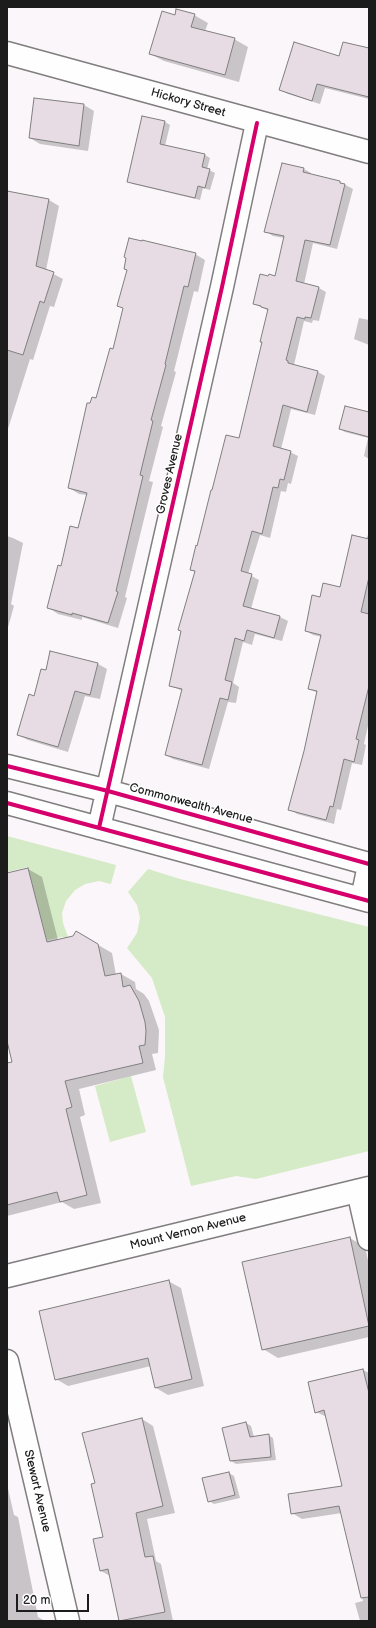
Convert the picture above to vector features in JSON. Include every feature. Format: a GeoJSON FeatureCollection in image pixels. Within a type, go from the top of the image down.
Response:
{"type":"FeatureCollection","features":[{"type":"Feature","properties":{"kind":"street","name":"Hickory Street"},"geometry":{"type":"LineString","coordinates":[[7,53],[257,123],[369,152]]}},
{"type":"Feature","properties":{"kind":"street","name":"Groves Avenue"},"geometry":{"type":"LineString","coordinates":[[99,828],[220,294],[257,123]]}},
{"type":"Feature","properties":{"kind":"street","name":"Commonwealth Avenue"},"geometry":{"type":"LineString","coordinates":[[7,766],[108,792],[369,864]]}},
{"type":"Feature","properties":{"kind":"street"},"geometry":{"type":"LineString","coordinates":[[7,803],[366,900],[369,864]]}},
{"type":"Feature","properties":{"kind":"street"},"geometry":{"type":"LineString","coordinates":[[363,1189],[369,1239]]}},
{"type":"Feature","properties":{"kind":"street","name":"Mount Vernon Avenue"},"geometry":{"type":"LineString","coordinates":[[7,1276],[363,1189]]}},
{"type":"Feature","properties":{"kind":"street","name":"Stewart Avenue"},"geometry":{"type":"LineString","coordinates":[[7,1361],[68,1621]]}},
{"type":"Feature","properties":{"kind":"green space"},"geometry":{"type":"Polygon","coordinates":[[[7,836],[116,865],[111,884],[99,881],[85,884],[75,890],[66,901],[62,913],[67,938],[62,937],[47,940],[28,867],[7,872],[7,836]]]}},
{"type":"Feature","properties":{"kind":"green space"},"geometry":{"type":"Polygon","coordinates":[[[148,869],[180,879],[369,927],[369,1151],[256,1179],[236,1176],[191,1186],[163,1077],[165,1057],[165,1017],[152,978],[127,948],[137,933],[140,918],[137,905],[128,892],[148,869]]]}},
{"type":"Feature","properties":{"kind":"green space"},"geometry":{"type":"Polygon","coordinates":[[[131,1076],[146,1132],[110,1142],[95,1086],[131,1076]]]}},
{"type":"Feature","properties":{"kind":"building"},"geometry":{"type":"Polygon","coordinates":[[[176,9],[195,14],[191,27],[235,38],[225,75],[149,54],[162,11],[175,15],[176,9]]]}},
{"type":"Feature","properties":{"kind":"building"},"geometry":{"type":"Polygon","coordinates":[[[294,42],[339,56],[343,42],[369,48],[369,97],[317,84],[312,101],[279,90],[294,42]]]}},
{"type":"Feature","properties":{"kind":"building"},"geometry":{"type":"Polygon","coordinates":[[[34,98],[84,104],[79,146],[29,138],[34,98]]]}},
{"type":"Feature","properties":{"kind":"building"},"geometry":{"type":"Polygon","coordinates":[[[142,116],[165,121],[160,144],[205,154],[202,167],[210,169],[205,188],[198,186],[195,198],[127,182],[142,116]]]}},
{"type":"Feature","properties":{"kind":"building"},"geometry":{"type":"Polygon","coordinates":[[[282,163],[304,168],[303,172],[340,181],[340,183],[345,184],[330,245],[305,240],[296,281],[319,287],[311,318],[305,317],[305,319],[297,317],[286,360],[288,363],[318,371],[307,412],[283,405],[273,446],[291,451],[284,480],[280,479],[278,488],[273,487],[262,534],[252,531],[241,571],[252,574],[243,606],[280,616],[274,638],[247,630],[244,641],[235,638],[225,680],[232,682],[228,700],[220,698],[202,765],[165,755],[182,689],[169,686],[181,631],[178,630],[195,571],[190,570],[196,545],[197,546],[226,435],[239,438],[262,342],[260,342],[268,309],[253,304],[260,274],[275,276],[284,236],[264,232],[282,163]]]}},
{"type":"Feature","properties":{"kind":"building"},"geometry":{"type":"Polygon","coordinates":[[[7,191],[49,199],[36,266],[54,272],[44,303],[40,301],[23,355],[7,350],[7,191]]]}},
{"type":"Feature","properties":{"kind":"building"},"geometry":{"type":"Polygon","coordinates":[[[129,238],[196,253],[188,287],[184,286],[166,365],[151,420],[153,421],[140,475],[143,476],[116,591],[118,592],[108,623],[47,608],[58,565],[61,566],[70,526],[78,528],[87,493],[68,488],[87,403],[90,403],[92,397],[96,398],[110,348],[113,349],[123,308],[117,306],[127,270],[124,269],[126,258],[124,257],[129,238]]]}},
{"type":"Feature","properties":{"kind":"building"},"geometry":{"type":"Polygon","coordinates":[[[345,406],[369,412],[369,437],[339,429],[345,406]]]}},
{"type":"Feature","properties":{"kind":"building"},"geometry":{"type":"Polygon","coordinates":[[[352,535],[369,539],[369,577],[361,612],[369,614],[369,686],[356,739],[359,740],[354,762],[344,759],[333,807],[330,806],[326,820],[288,810],[304,751],[317,691],[308,689],[321,635],[305,631],[312,595],[320,597],[323,583],[340,587],[352,535]]]}},
{"type":"Feature","properties":{"kind":"building"},"geometry":{"type":"Polygon","coordinates":[[[50,651],[98,663],[90,695],[75,691],[58,747],[17,735],[29,694],[34,696],[41,669],[46,670],[50,651]]]}},
{"type":"Feature","properties":{"kind":"building"},"geometry":{"type":"Polygon","coordinates":[[[28,868],[47,942],[73,936],[76,931],[98,944],[105,976],[121,973],[123,987],[130,985],[139,1001],[146,1031],[145,1045],[139,1046],[143,1063],[65,1081],[72,1107],[66,1109],[87,1195],[60,1202],[57,1192],[7,1205],[7,1063],[12,1062],[7,1041],[7,873],[28,868]]]}},
{"type":"Feature","properties":{"kind":"building"},"geometry":{"type":"Polygon","coordinates":[[[350,1237],[369,1326],[262,1350],[242,1262],[350,1237]]]}},
{"type":"Feature","properties":{"kind":"building"},"geometry":{"type":"Polygon","coordinates":[[[169,1280],[192,1379],[155,1388],[148,1358],[55,1380],[39,1311],[169,1280]]]}},
{"type":"Feature","properties":{"kind":"building"},"geometry":{"type":"Polygon","coordinates":[[[363,1369],[369,1393],[369,1597],[361,1598],[339,1506],[291,1514],[288,1494],[342,1486],[324,1410],[315,1413],[308,1382],[363,1369]]]}},
{"type":"Feature","properties":{"kind":"building"},"geometry":{"type":"Polygon","coordinates":[[[142,1418],[163,1506],[136,1513],[145,1557],[153,1556],[165,1612],[119,1621],[108,1569],[100,1571],[93,1539],[103,1537],[91,1484],[95,1483],[82,1433],[142,1418]]]}},
{"type":"Feature","properties":{"kind":"building"},"geometry":{"type":"Polygon","coordinates":[[[246,1422],[250,1437],[269,1434],[271,1457],[230,1461],[222,1428],[246,1422]]]}},
{"type":"Feature","properties":{"kind":"building"},"geometry":{"type":"Polygon","coordinates":[[[229,1472],[235,1495],[208,1502],[202,1478],[229,1472]]]}},
{"type":"Feature","properties":{"kind":"cycle path"},"geometry":{"type":"LineString","coordinates":[[99,828],[222,287],[257,123]]}},
{"type":"Feature","properties":{"kind":"cycle path"},"geometry":{"type":"LineString","coordinates":[[7,766],[108,791],[369,864]]}},
{"type":"Feature","properties":{"kind":"cycle path"},"geometry":{"type":"LineString","coordinates":[[7,803],[369,901]]}}]}
